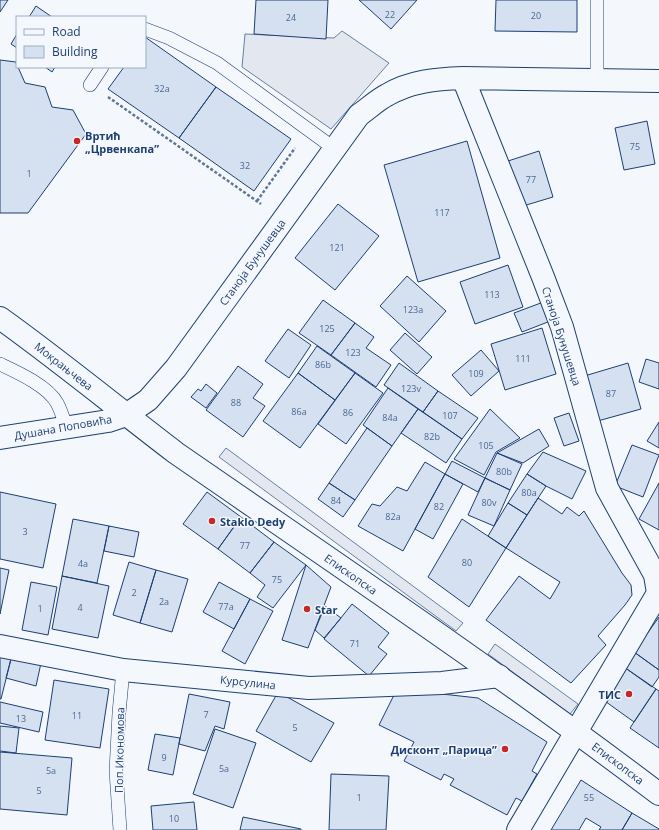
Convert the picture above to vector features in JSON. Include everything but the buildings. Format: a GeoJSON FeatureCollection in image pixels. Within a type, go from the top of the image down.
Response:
{"type":"FeatureCollection","features":[{"type":"Feature","properties":{"kind":"street","name":"Станоја Бунушевца"},"geometry":{"type":"LineString","coordinates":[[463,78],[562,327],[607,488],[655,575],[658,592]]}},
{"type":"Feature","properties":{"kind":"street","name":"Станоја Бунушевца"},"geometry":{"type":"LineString","coordinates":[[126,415],[148,400],[176,368],[359,115],[359,108],[410,84],[436,79],[463,78],[659,81]]}},
{"type":"Feature","properties":{"kind":"street","name":"Мокрањчева"},"geometry":{"type":"LineString","coordinates":[[0,318],[126,415]]}},
{"type":"Feature","properties":{"kind":"street","name":"Душана Поповића"},"geometry":{"type":"LineString","coordinates":[[0,438],[108,421],[126,415]]}},
{"type":"Feature","properties":{"kind":"street","name":"Епископска"},"geometry":{"type":"LineString","coordinates":[[126,415],[176,453],[499,676],[659,794]]}},
{"type":"Feature","properties":{"kind":"street"},"geometry":{"type":"LineString","coordinates":[[518,830],[658,592]]}},
{"type":"Feature","properties":{"kind":"street","name":"Курсулина"},"geometry":{"type":"LineString","coordinates":[[0,646],[123,670],[309,688],[442,683],[499,676]]}},
{"type":"Feature","properties":{"kind":"lane"},"geometry":{"type":"LineString","coordinates":[[597,0],[597,80]]}},
{"type":"Feature","properties":{"kind":"lane"},"geometry":{"type":"LineString","coordinates":[[146,29],[169,38],[217,63],[335,149]]}},
{"type":"Feature","properties":{"kind":"lane"},"geometry":{"type":"LineString","coordinates":[[90,85],[101,68]]}},
{"type":"Feature","properties":{"kind":"lane"},"geometry":{"type":"LineString","coordinates":[[0,364],[25,376],[47,392],[56,402],[67,427]]}},
{"type":"Feature","properties":{"kind":"lane","name":"Поп Икономова"},"geometry":{"type":"LineString","coordinates":[[120,830],[116,771],[123,670]]}},
{"type":"Feature","properties":{"kind":"path"},"geometry":{"type":"LineString","coordinates":[[117,104],[257,201],[308,129]]}},
{"type":"Feature","properties":{"kind":"shaded area"},"geometry":{"type":"Polygon","coordinates":[[[342,31],[389,63],[331,129],[242,67],[245,34],[334,38],[342,31]]]}},
{"type":"Feature","properties":{"kind":"shaded area"},"geometry":{"type":"Polygon","coordinates":[[[226,448],[463,623],[456,631],[219,457],[226,448]]]}},
{"type":"Feature","properties":{"kind":"shaded area"},"geometry":{"type":"Polygon","coordinates":[[[495,644],[578,704],[570,714],[488,654],[495,644]]]}},
{"type":"Feature","properties":{"kind":"place","name":"Вртић „Црвенкапа”"},"geometry":{"type":"Point","coordinates":[77,141]}},
{"type":"Feature","properties":{"kind":"place","name":"Staklo Dedy"},"geometry":{"type":"Point","coordinates":[212,521]}},
{"type":"Feature","properties":{"kind":"place","name":"Star"},"geometry":{"type":"Point","coordinates":[307,609]}},
{"type":"Feature","properties":{"kind":"place","name":"ТИС"},"geometry":{"type":"Point","coordinates":[629,694]}},
{"type":"Feature","properties":{"kind":"place","name":"Дисконт „Парица”"},"geometry":{"type":"Point","coordinates":[505,749]}}]}
